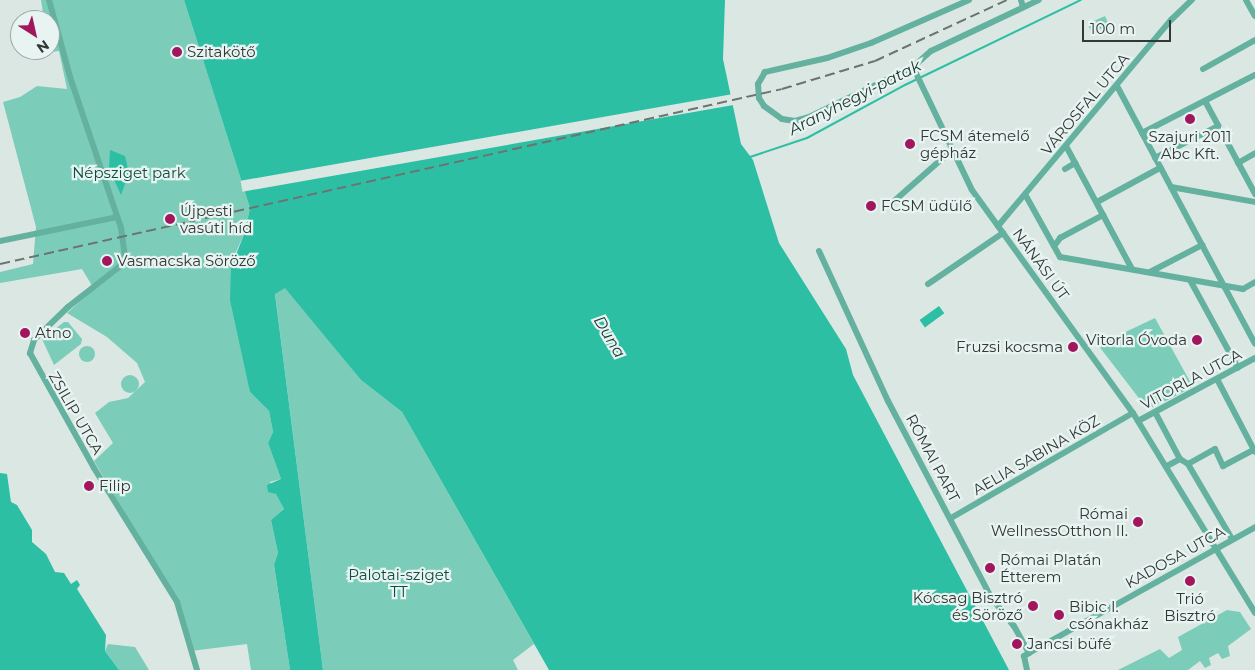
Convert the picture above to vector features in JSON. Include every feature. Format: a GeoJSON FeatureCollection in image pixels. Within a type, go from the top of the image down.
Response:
{"type":"FeatureCollection","features":[{"type":"Feature","properties":{"kind":"street"},"geometry":{"type":"LineString","coordinates":[[0,241],[117,218],[70,77],[49,0]]}},
{"type":"Feature","properties":{"kind":"street"},"geometry":{"type":"LineString","coordinates":[[968,0],[871,43],[828,58],[775,68],[760,78],[759,98],[771,112],[782,119],[795,121],[809,117],[913,68],[931,51],[1039,0]]}},
{"type":"Feature","properties":{"kind":"street"},"geometry":{"type":"LineString","coordinates":[[1021,0],[1022,8]]}},
{"type":"Feature","properties":{"kind":"street","name":"VÁROSFAL UTCA"},"geometry":{"type":"LineString","coordinates":[[998,226],[1026,196],[1172,19],[1192,0]]}},
{"type":"Feature","properties":{"kind":"street"},"geometry":{"type":"LineString","coordinates":[[1246,0],[1255,16]]}},
{"type":"Feature","properties":{"kind":"street"},"geometry":{"type":"LineString","coordinates":[[1204,68],[1255,40]]}},
{"type":"Feature","properties":{"kind":"street","name":"NÁNÁSI ÚT"},"geometry":{"type":"LineString","coordinates":[[913,68],[972,190],[1133,413],[1255,613]]}},
{"type":"Feature","properties":{"kind":"street"},"geometry":{"type":"LineString","coordinates":[[1142,133],[1255,75]]}},
{"type":"Feature","properties":{"kind":"street"},"geometry":{"type":"LineString","coordinates":[[1116,86],[1255,344]]}},
{"type":"Feature","properties":{"kind":"street"},"geometry":{"type":"LineString","coordinates":[[1205,101],[1255,194]]}},
{"type":"Feature","properties":{"kind":"street"},"geometry":{"type":"LineString","coordinates":[[1155,158],[1218,126]]}},
{"type":"Feature","properties":{"kind":"street"},"geometry":{"type":"LineString","coordinates":[[1066,146],[1132,269]]}},
{"type":"Feature","properties":{"kind":"street"},"geometry":{"type":"LineString","coordinates":[[893,202],[952,150]]}},
{"type":"Feature","properties":{"kind":"street"},"geometry":{"type":"LineString","coordinates":[[1238,163],[1255,153]]}},
{"type":"Feature","properties":{"kind":"street"},"geometry":{"type":"LineString","coordinates":[[1065,169],[1076,163]]}},
{"type":"Feature","properties":{"kind":"street"},"geometry":{"type":"LineString","coordinates":[[1097,202],[1160,168]]}},
{"type":"Feature","properties":{"kind":"street"},"geometry":{"type":"LineString","coordinates":[[1171,188],[1255,202]]}},
{"type":"Feature","properties":{"kind":"street"},"geometry":{"type":"LineString","coordinates":[[1026,196],[1060,256],[1243,289],[1255,282]]}},
{"type":"Feature","properties":{"kind":"street"},"geometry":{"type":"LineString","coordinates":[[1055,245],[1060,238],[1103,215]]}},
{"type":"Feature","properties":{"kind":"street","name":"ZSILIP UTCA"},"geometry":{"type":"LineString","coordinates":[[117,218],[124,244],[124,260],[119,267],[68,307],[34,340],[30,353],[94,468],[177,602],[197,670]]}},
{"type":"Feature","properties":{"kind":"street"},"geometry":{"type":"LineString","coordinates":[[928,284],[1003,233]]}},
{"type":"Feature","properties":{"kind":"street"},"geometry":{"type":"LineString","coordinates":[[1150,272],[1202,244]]}},
{"type":"Feature","properties":{"kind":"street","name":"RÓMAI PART"},"geometry":{"type":"LineString","coordinates":[[819,251],[888,401],[951,518],[990,597],[1014,626],[1029,653]]}},
{"type":"Feature","properties":{"kind":"street"},"geometry":{"type":"LineString","coordinates":[[1190,280],[1238,368]]}},
{"type":"Feature","properties":{"kind":"street","name":"VITORLA UTCA"},"geometry":{"type":"LineString","coordinates":[[1138,421],[1255,358]]}},
{"type":"Feature","properties":{"kind":"street"},"geometry":{"type":"LineString","coordinates":[[1188,464],[1215,449],[1223,466],[1255,450],[1217,378]]}},
{"type":"Feature","properties":{"kind":"street"},"geometry":{"type":"LineString","coordinates":[[1155,412],[1180,459],[1188,464],[1232,539]]}},
{"type":"Feature","properties":{"kind":"street","name":"AELIA SABINA KÖZ"},"geometry":{"type":"LineString","coordinates":[[951,518],[1133,413]]}},
{"type":"Feature","properties":{"kind":"street"},"geometry":{"type":"LineString","coordinates":[[1167,466],[1180,459]]}},
{"type":"Feature","properties":{"kind":"street","name":"KADOSA UTCA"},"geometry":{"type":"LineString","coordinates":[[1029,653],[1255,527]]}},
{"type":"Feature","properties":{"kind":"street"},"geometry":{"type":"LineString","coordinates":[[1027,670],[1024,656],[1029,653]]}},
{"type":"Feature","properties":{"kind":"green space","name":"Népsziget park"},"geometry":{"type":"Polygon","coordinates":[[[41,0],[184,0],[250,208],[245,232],[235,254],[250,392],[269,411],[273,432],[268,443],[281,479],[270,482],[284,509],[271,520],[278,553],[274,566],[290,670],[251,670],[247,644],[191,651],[177,601],[94,461],[113,443],[95,413],[109,402],[128,398],[145,382],[137,363],[107,337],[67,313],[94,289],[82,269],[0,283],[0,272],[33,264],[36,227],[3,102],[20,97],[37,86],[67,89],[60,56],[60,10],[42,10],[41,0]]]}},
{"type":"Feature","properties":{"kind":"green space"},"geometry":{"type":"Polygon","coordinates":[[[1105,16],[1109,25],[1092,33],[1088,24],[1105,16]]]}},
{"type":"Feature","properties":{"kind":"green space","name":"Palotai-sziget TT"},"geometry":{"type":"Polygon","coordinates":[[[286,287],[361,380],[402,412],[534,644],[513,660],[518,670],[323,670],[275,293],[286,287]]]}},
{"type":"Feature","properties":{"kind":"green space"},"geometry":{"type":"Polygon","coordinates":[[[1155,318],[1193,387],[1148,410],[1098,345],[1155,318]]]}},
{"type":"Feature","properties":{"kind":"green space"},"geometry":{"type":"Polygon","coordinates":[[[64,322],[68,322],[82,339],[81,344],[54,365],[42,339],[64,322]]]}},
{"type":"Feature","properties":{"kind":"green space"},"geometry":{"type":"Polygon","coordinates":[[[87,346],[93,348],[95,354],[93,360],[87,362],[81,360],[79,354],[81,348],[87,346]]]}},
{"type":"Feature","properties":{"kind":"green space"},"geometry":{"type":"Polygon","coordinates":[[[126,375],[134,375],[139,380],[137,391],[126,393],[121,388],[121,380],[126,375]]]}},
{"type":"Feature","properties":{"kind":"green space"},"geometry":{"type":"Polygon","coordinates":[[[1227,610],[1240,612],[1251,629],[1228,646],[1230,656],[1222,659],[1218,653],[1209,658],[1211,665],[1205,668],[1200,661],[1188,670],[1118,670],[1160,649],[1169,658],[1182,650],[1178,637],[1227,610]]]}},
{"type":"Feature","properties":{"kind":"green space"},"geometry":{"type":"Polygon","coordinates":[[[108,644],[135,647],[149,670],[119,670],[105,651],[108,644]]]}},
{"type":"Feature","properties":{"kind":"water","name":"Duna"},"geometry":{"type":"Polygon","coordinates":[[[184,0],[725,0],[723,59],[741,144],[753,160],[779,243],[846,349],[853,375],[1009,670],[549,670],[402,412],[361,380],[285,288],[275,294],[323,670],[290,670],[274,565],[278,553],[271,520],[284,509],[276,494],[268,492],[267,485],[281,479],[268,443],[273,432],[269,411],[250,392],[230,300],[231,267],[245,232],[250,208],[184,0]]]}},
{"type":"Feature","properties":{"kind":"water"},"geometry":{"type":"Polygon","coordinates":[[[110,150],[125,156],[129,173],[121,195],[109,168],[110,150]]]}},
{"type":"Feature","properties":{"kind":"water"},"geometry":{"type":"Polygon","coordinates":[[[939,306],[944,313],[925,327],[920,320],[939,306]]]}},
{"type":"Feature","properties":{"kind":"water"},"geometry":{"type":"Polygon","coordinates":[[[0,473],[7,474],[11,502],[17,505],[32,530],[32,542],[46,554],[55,572],[64,573],[71,584],[77,580],[80,585],[77,589],[106,635],[105,651],[119,670],[0,670],[0,473]]]}},
{"type":"Feature","properties":{"kind":"pier"},"geometry":{"type":"Polygon","coordinates":[[[733,94],[735,105],[243,192],[241,181],[733,94]]]}},
{"type":"Feature","properties":{"kind":"waterway","name":"Aranyhegyi-patak"},"geometry":{"type":"LineString","coordinates":[[750,157],[807,138],[905,85],[1081,0]]}},
{"type":"Feature","properties":{"kind":"railway"},"geometry":{"type":"LineString","coordinates":[[0,264],[782,89],[875,61],[1007,0]]}},
{"type":"Feature","properties":{"kind":"place","name":"Szitakötő"},"geometry":{"type":"Point","coordinates":[177,52]}},
{"type":"Feature","properties":{"kind":"place","name":"Szajuri 2011 Abc Kft."},"geometry":{"type":"Point","coordinates":[1190,119]}},
{"type":"Feature","properties":{"kind":"place","name":"FCSM átemelő gépház"},"geometry":{"type":"Point","coordinates":[910,144]}},
{"type":"Feature","properties":{"kind":"place","name":"FCSM üdülő"},"geometry":{"type":"Point","coordinates":[871,206]}},
{"type":"Feature","properties":{"kind":"place","name":"Újpesti vasúti híd"},"geometry":{"type":"Point","coordinates":[170,219]}},
{"type":"Feature","properties":{"kind":"place","name":"Vasmacska Söröző"},"geometry":{"type":"Point","coordinates":[107,261]}},
{"type":"Feature","properties":{"kind":"place","name":"Atno"},"geometry":{"type":"Point","coordinates":[25,333]}},
{"type":"Feature","properties":{"kind":"place","name":"Vitorla Óvoda"},"geometry":{"type":"Point","coordinates":[1197,340]}},
{"type":"Feature","properties":{"kind":"place","name":"Fruzsi kocsma"},"geometry":{"type":"Point","coordinates":[1073,347]}},
{"type":"Feature","properties":{"kind":"place","name":"Filip"},"geometry":{"type":"Point","coordinates":[89,486]}},
{"type":"Feature","properties":{"kind":"place","name":"Római WellnessOtthon II."},"geometry":{"type":"Point","coordinates":[1138,522]}},
{"type":"Feature","properties":{"kind":"place","name":"Római Platán Étterem"},"geometry":{"type":"Point","coordinates":[990,568]}},
{"type":"Feature","properties":{"kind":"place","name":"Trió Bisztró"},"geometry":{"type":"Point","coordinates":[1190,581]}},
{"type":"Feature","properties":{"kind":"place","name":"Kócsag Bisztró és Söröző"},"geometry":{"type":"Point","coordinates":[1033,606]}},
{"type":"Feature","properties":{"kind":"place","name":"Bibic I. csónakház"},"geometry":{"type":"Point","coordinates":[1059,615]}},
{"type":"Feature","properties":{"kind":"place","name":"Jancsi büfé"},"geometry":{"type":"Point","coordinates":[1017,644]}}]}
